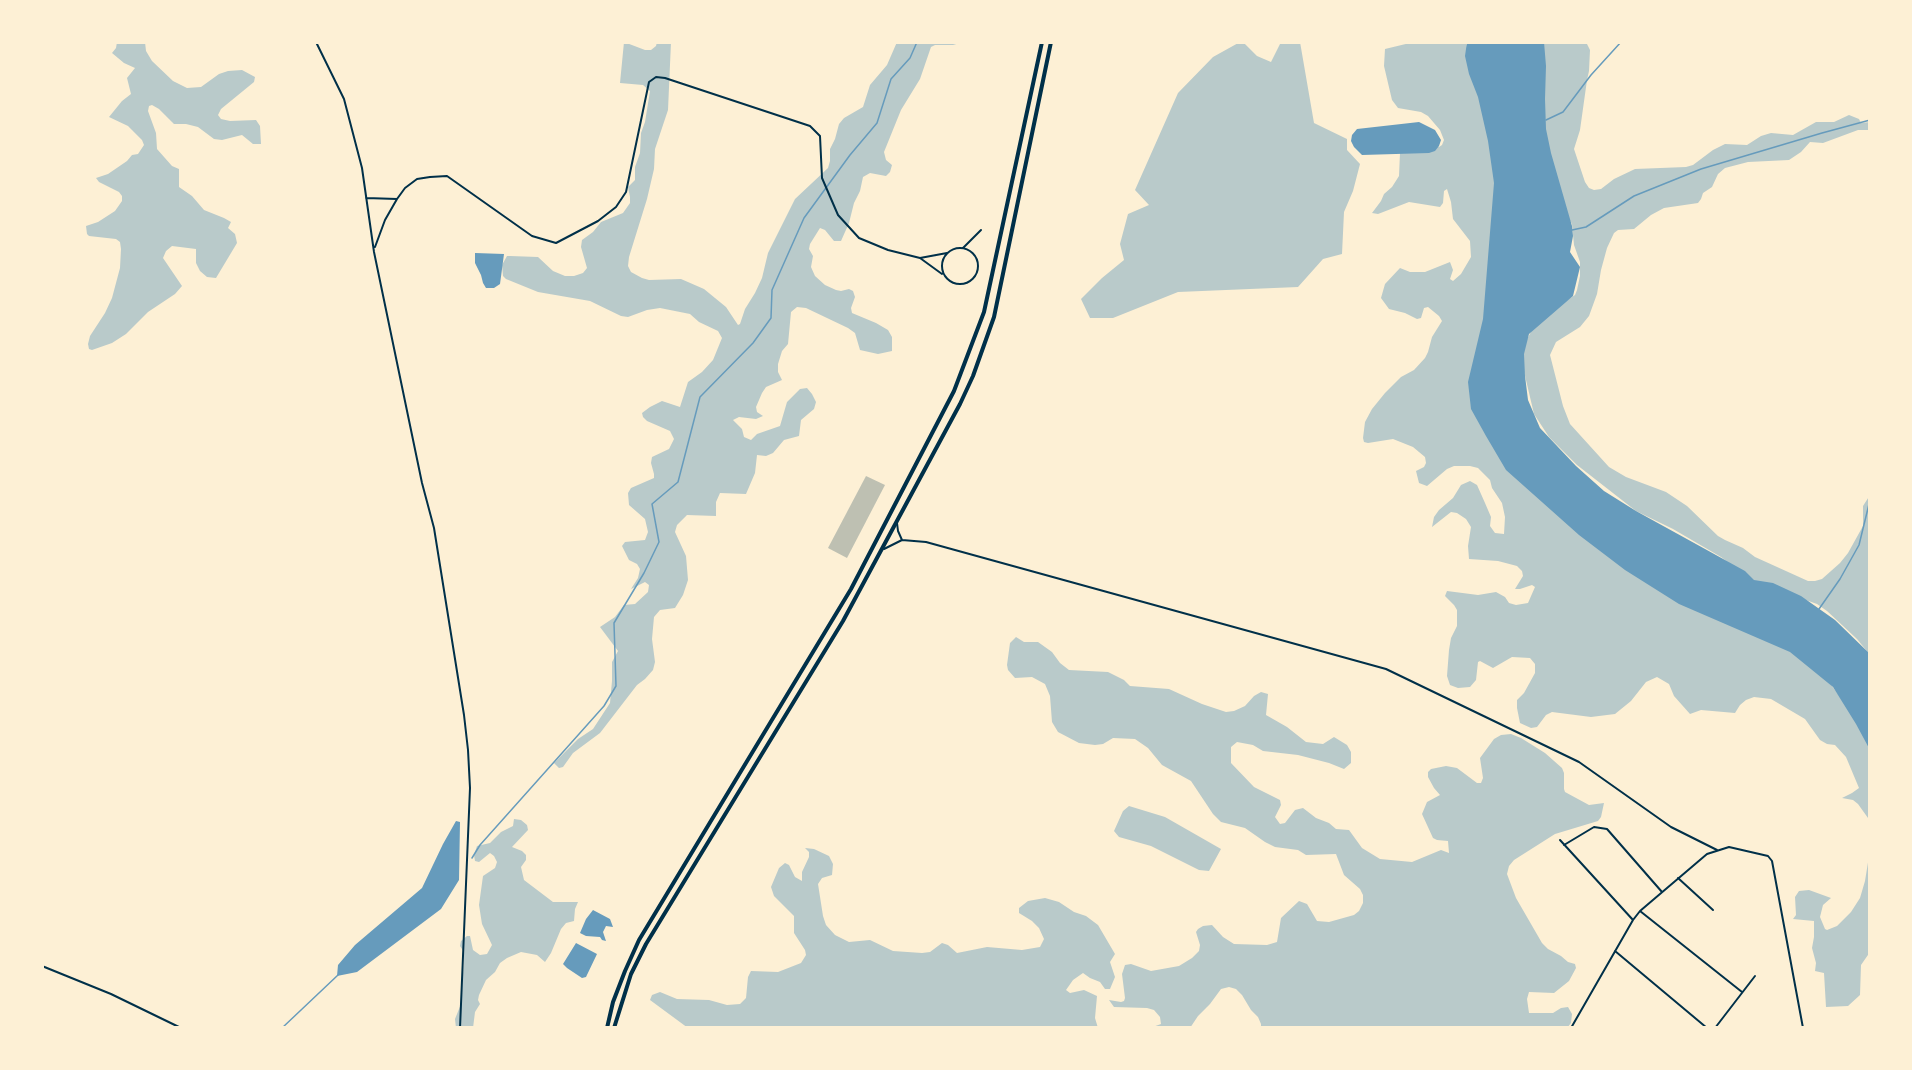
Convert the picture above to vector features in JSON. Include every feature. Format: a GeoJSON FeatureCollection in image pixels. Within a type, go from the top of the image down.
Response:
{"type":"FeatureCollection","features":[{"type":"Feature","properties":{"kind":"highway"},"geometry":{"type":"LineString","coordinates":[[607,1028],[624,971],[639,940],[851,589],[954,391],[984,312],[1042,42]]}},
{"type":"Feature","properties":{"kind":"highway"},"geometry":{"type":"LineString","coordinates":[[614,1028],[631,974],[646,944],[843,621],[973,376],[994,317],[1051,42]]}},
{"type":"Feature","properties":{"kind":"street"},"geometry":{"type":"LineString","coordinates":[[316,42],[344,99],[362,168],[374,250],[422,483],[432,519],[465,715],[470,788],[460,1028]]}},
{"type":"Feature","properties":{"kind":"street"},"geometry":{"type":"LineString","coordinates":[[374,250],[385,220],[405,188],[417,179],[430,177],[447,176],[532,236],[556,243],[598,221],[616,207],[626,192],[649,82],[656,77],[810,126],[820,136],[822,178],[838,215],[859,238],[888,250],[920,258],[947,280],[958,285],[965,284],[975,276],[978,264],[973,253],[963,248],[951,249],[941,263],[943,275]]}},
{"type":"Feature","properties":{"kind":"street"},"geometry":{"type":"LineString","coordinates":[[366,198],[397,199]]}},
{"type":"Feature","properties":{"kind":"street"},"geometry":{"type":"LineString","coordinates":[[963,248],[981,230]]}},
{"type":"Feature","properties":{"kind":"street"},"geometry":{"type":"LineString","coordinates":[[920,258],[947,253]]}},
{"type":"Feature","properties":{"kind":"street"},"geometry":{"type":"LineString","coordinates":[[897,520],[902,540]]}},
{"type":"Feature","properties":{"kind":"street"},"geometry":{"type":"LineString","coordinates":[[881,550],[902,540],[926,542],[1386,669],[1580,762],[1671,827],[1717,850]]}},
{"type":"Feature","properties":{"kind":"street"},"geometry":{"type":"LineString","coordinates":[[1564,845],[1594,827],[1607,829],[1662,892]]}},
{"type":"Feature","properties":{"kind":"street"},"geometry":{"type":"LineString","coordinates":[[1560,840],[1633,920]]}},
{"type":"Feature","properties":{"kind":"street"},"geometry":{"type":"LineString","coordinates":[[1571,1028],[1640,911],[1707,854],[1729,847],[1768,856],[1772,861],[1803,1028]]}},
{"type":"Feature","properties":{"kind":"street"},"geometry":{"type":"LineString","coordinates":[[1678,878],[1713,910]]}},
{"type":"Feature","properties":{"kind":"street"},"geometry":{"type":"LineString","coordinates":[[1640,911],[1742,992]]}},
{"type":"Feature","properties":{"kind":"street"},"geometry":{"type":"LineString","coordinates":[[1615,951],[1707,1028]]}},
{"type":"Feature","properties":{"kind":"street"},"geometry":{"type":"LineString","coordinates":[[42,966],[111,994],[181,1028]]}},
{"type":"Feature","properties":{"kind":"street"},"geometry":{"type":"LineString","coordinates":[[1715,1028],[1755,976]]}},
{"type":"Feature","properties":{"kind":"shaded area"},"geometry":{"type":"Polygon","coordinates":[[[117,42],[145,42],[146,51],[152,61],[173,81],[187,88],[201,87],[219,74],[228,71],[242,70],[255,77],[254,82],[221,109],[218,115],[221,119],[230,121],[256,120],[260,126],[261,144],[253,144],[242,135],[222,140],[214,139],[198,127],[174,124],[159,109],[152,105],[149,106],[148,111],[156,133],[157,149],[172,166],[179,169],[179,187],[192,196],[204,210],[231,222],[228,228],[235,234],[237,243],[216,278],[207,277],[200,271],[196,263],[196,249],[172,246],[163,258],[182,286],[175,294],[148,312],[126,334],[112,343],[92,350],[89,349],[88,344],[90,336],[112,298],[120,268],[121,249],[120,242],[116,239],[87,234],[86,226],[98,222],[115,211],[122,201],[119,192],[99,182],[96,178],[108,174],[132,155],[138,154],[144,145],[128,126],[109,117],[131,94],[127,78],[135,68],[124,63],[112,53],[117,42]]]}},
{"type":"Feature","properties":{"kind":"shaded area"},"geometry":{"type":"Polygon","coordinates":[[[624,42],[651,50],[657,42],[671,42],[668,110],[655,149],[654,169],[628,266],[631,272],[642,278],[649,280],[681,279],[704,289],[726,307],[738,325],[762,278],[768,253],[795,199],[828,168],[830,149],[839,124],[844,118],[863,107],[870,85],[887,65],[897,42],[963,42],[931,47],[920,79],[901,110],[884,152],[886,160],[892,165],[890,172],[886,176],[870,173],[863,177],[841,241],[834,241],[825,230],[820,228],[810,244],[809,249],[813,256],[811,267],[815,276],[825,285],[836,290],[853,291],[855,297],[851,308],[852,313],[888,330],[892,337],[892,351],[878,354],[860,350],[855,333],[848,328],[806,308],[797,307],[791,312],[788,344],[782,351],[778,364],[778,372],[782,380],[766,387],[756,407],[757,412],[763,416],[756,419],[739,417],[733,420],[742,429],[744,437],[751,440],[757,434],[780,426],[787,402],[800,389],[807,388],[812,394],[816,402],[814,409],[801,420],[799,436],[784,440],[773,453],[766,456],[757,455],[755,473],[746,494],[720,493],[716,502],[716,516],[687,515],[677,525],[675,532],[686,556],[688,580],[675,608],[660,610],[654,617],[652,639],[655,662],[653,670],[637,685],[600,733],[573,753],[563,767],[559,768],[554,763],[578,739],[593,729],[610,703],[612,662],[618,651],[600,627],[615,617],[624,605],[635,604],[648,592],[649,585],[645,582],[631,589],[638,578],[640,569],[637,564],[629,560],[622,546],[625,542],[645,540],[648,532],[645,519],[629,505],[628,493],[631,488],[654,478],[652,457],[669,449],[674,439],[670,431],[647,421],[642,413],[662,401],[680,407],[688,382],[713,360],[722,338],[718,331],[699,322],[690,314],[660,308],[628,317],[621,316],[590,301],[538,292],[503,276],[502,265],[507,256],[538,257],[553,271],[565,276],[583,273],[587,268],[581,247],[582,240],[601,222],[623,213],[630,203],[628,187],[635,180],[635,167],[640,153],[641,133],[650,91],[643,85],[620,83],[624,42]]]}},
{"type":"Feature","properties":{"kind":"shaded area"},"geometry":{"type":"Polygon","coordinates":[[[1243,42],[1257,56],[1271,62],[1281,42],[1300,42],[1314,123],[1347,139],[1347,150],[1360,164],[1353,191],[1344,212],[1342,254],[1323,259],[1298,287],[1178,292],[1113,318],[1090,318],[1081,299],[1124,260],[1120,244],[1128,214],[1149,205],[1135,190],[1178,93],[1213,57],[1243,42]]]}},
{"type":"Feature","properties":{"kind":"shaded area"},"geometry":{"type":"Polygon","coordinates":[[[1414,42],[1466,42],[1500,169],[1493,297],[1472,382],[1782,644],[1820,670],[1870,737],[1870,825],[1858,804],[1853,800],[1842,798],[1859,788],[1846,757],[1835,745],[1820,740],[1805,719],[1771,699],[1754,697],[1746,700],[1735,713],[1701,710],[1690,714],[1674,696],[1669,684],[1657,677],[1646,682],[1631,701],[1615,714],[1591,717],[1552,712],[1546,715],[1537,727],[1531,728],[1520,723],[1517,708],[1517,700],[1524,693],[1535,673],[1535,664],[1530,658],[1512,657],[1493,668],[1480,661],[1476,680],[1470,687],[1458,688],[1450,685],[1447,676],[1449,650],[1451,638],[1457,626],[1457,610],[1445,596],[1447,591],[1478,595],[1496,592],[1505,597],[1509,603],[1516,605],[1528,603],[1535,587],[1532,585],[1515,589],[1523,576],[1517,566],[1498,561],[1469,559],[1468,546],[1471,527],[1466,519],[1457,513],[1451,512],[1432,527],[1434,517],[1439,510],[1453,498],[1461,485],[1470,481],[1477,485],[1485,503],[1491,517],[1490,526],[1495,533],[1504,534],[1505,517],[1502,503],[1492,488],[1490,480],[1478,468],[1454,466],[1427,486],[1419,483],[1416,471],[1424,467],[1425,457],[1413,447],[1393,439],[1368,443],[1364,442],[1363,438],[1365,422],[1372,409],[1401,377],[1414,370],[1425,358],[1432,337],[1442,321],[1428,307],[1424,308],[1421,318],[1417,319],[1389,309],[1381,298],[1385,284],[1400,268],[1410,272],[1425,272],[1450,262],[1453,270],[1450,279],[1453,281],[1461,274],[1471,257],[1470,241],[1453,219],[1447,189],[1444,191],[1443,203],[1440,207],[1409,202],[1378,214],[1372,213],[1399,176],[1400,153],[1420,148],[1439,147],[1444,140],[1440,130],[1428,116],[1421,112],[1398,108],[1392,100],[1384,66],[1385,49],[1414,42]]]}},
{"type":"Feature","properties":{"kind":"shaded area"},"geometry":{"type":"Polygon","coordinates":[[[1540,42],[1586,42],[1590,50],[1580,130],[1574,149],[1585,182],[1589,188],[1594,190],[1601,189],[1614,179],[1635,169],[1693,165],[1725,144],[1747,145],[1771,133],[1793,135],[1816,122],[1834,122],[1849,115],[1859,119],[1861,123],[1870,122],[1868,130],[1858,130],[1823,143],[1810,142],[1789,160],[1748,162],[1725,168],[1718,174],[1712,187],[1703,193],[1698,203],[1664,208],[1634,229],[1618,230],[1614,233],[1607,248],[1597,294],[1589,316],[1580,327],[1556,342],[1550,355],[1570,424],[1609,467],[1626,477],[1666,492],[1687,506],[1718,536],[1743,548],[1755,557],[1808,581],[1822,579],[1848,553],[1863,526],[1863,506],[1870,495],[1870,655],[1857,639],[1817,604],[1755,582],[1721,557],[1636,511],[1577,465],[1549,437],[1534,414],[1522,363],[1525,343],[1532,330],[1575,295],[1580,276],[1580,262],[1574,245],[1572,224],[1566,214],[1544,135],[1540,42]]]}},
{"type":"Feature","properties":{"kind":"shaded area"},"geometry":{"type":"Polygon","coordinates":[[[1016,637],[1024,642],[1038,642],[1052,652],[1069,670],[1108,672],[1124,680],[1130,686],[1169,689],[1226,712],[1245,706],[1261,692],[1268,694],[1266,715],[1287,727],[1306,742],[1323,744],[1334,737],[1347,745],[1351,752],[1351,763],[1344,769],[1298,755],[1263,751],[1253,745],[1237,742],[1231,747],[1231,763],[1254,787],[1280,800],[1281,805],[1275,817],[1280,824],[1285,823],[1295,810],[1303,808],[1336,829],[1349,830],[1362,848],[1380,859],[1412,862],[1441,850],[1449,853],[1448,841],[1433,838],[1422,814],[1427,802],[1440,795],[1428,777],[1431,769],[1446,766],[1457,768],[1477,783],[1481,783],[1483,778],[1480,758],[1494,739],[1501,735],[1511,734],[1521,738],[1545,753],[1562,768],[1565,792],[1589,805],[1604,803],[1598,821],[1555,834],[1514,860],[1507,874],[1516,898],[1542,943],[1568,962],[1575,964],[1576,968],[1569,981],[1554,993],[1529,992],[1527,999],[1529,1013],[1553,1013],[1568,1007],[1572,1014],[1571,1023],[1567,1028],[1261,1028],[1258,1017],[1242,995],[1236,989],[1229,987],[1221,989],[1190,1028],[1150,1028],[1161,1024],[1160,1017],[1154,1010],[1114,1007],[1109,1000],[1121,1002],[1125,998],[1122,974],[1125,965],[1131,964],[1151,971],[1179,966],[1199,951],[1200,945],[1196,932],[1203,926],[1212,925],[1223,937],[1234,944],[1267,945],[1277,942],[1281,918],[1299,901],[1307,904],[1317,921],[1329,922],[1354,915],[1363,903],[1363,895],[1360,889],[1344,875],[1336,854],[1306,855],[1298,850],[1275,847],[1245,828],[1221,822],[1191,781],[1162,765],[1148,748],[1135,739],[1113,738],[1103,744],[1095,745],[1079,743],[1058,732],[1052,722],[1050,696],[1045,684],[1032,677],[1015,678],[1008,670],[1010,643],[1016,637]]]}},
{"type":"Feature","properties":{"kind":"shaded area"},"geometry":{"type":"Polygon","coordinates":[[[1129,806],[1165,817],[1221,849],[1209,871],[1199,870],[1151,846],[1119,837],[1114,831],[1123,811],[1129,806]]]}},
{"type":"Feature","properties":{"kind":"shaded area"},"geometry":{"type":"Polygon","coordinates":[[[514,819],[521,820],[527,825],[528,830],[512,847],[526,855],[526,860],[521,867],[524,880],[553,902],[578,902],[574,921],[566,923],[561,929],[545,962],[537,955],[521,952],[500,963],[495,972],[486,980],[479,995],[480,1004],[475,1012],[473,1028],[456,1028],[455,1019],[461,1004],[464,959],[464,952],[460,946],[461,941],[470,936],[473,950],[480,955],[487,954],[492,945],[482,924],[479,905],[483,876],[495,868],[497,862],[490,853],[479,862],[475,861],[474,855],[477,846],[490,843],[501,832],[513,826],[514,819]]]}},
{"type":"Feature","properties":{"kind":"shaded area"},"geometry":{"type":"Polygon","coordinates":[[[805,848],[814,849],[829,856],[833,864],[832,875],[822,878],[818,884],[823,916],[826,925],[835,935],[849,942],[870,940],[893,951],[922,953],[930,952],[942,943],[957,953],[987,947],[1022,950],[1040,947],[1044,939],[1039,928],[1019,913],[1019,908],[1028,901],[1045,898],[1059,902],[1074,912],[1086,916],[1098,925],[1115,954],[1110,962],[1115,977],[1110,989],[1105,989],[1100,982],[1083,973],[1073,980],[1066,990],[1070,993],[1084,990],[1097,996],[1095,1018],[1098,1028],[688,1028],[650,1000],[652,995],[660,992],[677,999],[709,1000],[727,1005],[740,1004],[746,998],[748,977],[751,971],[778,972],[801,963],[806,955],[794,933],[794,916],[774,896],[771,887],[779,868],[785,863],[789,865],[795,877],[802,881],[802,872],[809,857],[809,852],[805,848]]]}},
{"type":"Feature","properties":{"kind":"shaded area"},"geometry":{"type":"Polygon","coordinates":[[[1870,850],[1870,952],[1861,965],[1860,995],[1848,1006],[1826,1007],[1824,973],[1815,971],[1816,963],[1812,948],[1814,921],[1793,919],[1796,915],[1795,897],[1799,891],[1809,890],[1831,898],[1823,905],[1820,917],[1825,929],[1837,926],[1851,912],[1860,898],[1870,850]]]}},
{"type":"Feature","properties":{"kind":"water"},"geometry":{"type":"Polygon","coordinates":[[[1467,42],[1544,42],[1546,129],[1572,226],[1570,252],[1580,267],[1573,296],[1529,334],[1524,354],[1528,400],[1540,428],[1576,466],[1604,491],[1745,571],[1754,580],[1773,583],[1801,596],[1835,620],[1870,654],[1870,750],[1833,687],[1790,652],[1679,604],[1625,570],[1579,535],[1506,470],[1486,436],[1471,409],[1468,382],[1483,319],[1494,183],[1478,97],[1465,56],[1467,42]]]}},
{"type":"Feature","properties":{"kind":"water"},"geometry":{"type":"Polygon","coordinates":[[[1419,122],[1435,130],[1441,140],[1435,151],[1362,155],[1351,141],[1357,129],[1419,122]]]}},
{"type":"Feature","properties":{"kind":"water"},"geometry":{"type":"Polygon","coordinates":[[[475,253],[504,254],[500,284],[494,288],[486,288],[483,283],[475,263],[475,253]]]}},
{"type":"Feature","properties":{"kind":"water"},"geometry":{"type":"Polygon","coordinates":[[[456,821],[460,822],[459,880],[441,909],[357,972],[337,976],[338,965],[355,945],[422,888],[456,821]]]}},
{"type":"Feature","properties":{"kind":"water"},"geometry":{"type":"Polygon","coordinates":[[[593,910],[610,919],[613,927],[606,926],[603,932],[606,941],[600,937],[580,933],[593,910]]]}},
{"type":"Feature","properties":{"kind":"water"},"geometry":{"type":"Polygon","coordinates":[[[576,943],[597,954],[586,977],[582,978],[563,964],[576,943]]]}},
{"type":"Feature","properties":{"kind":"building"},"geometry":{"type":"Polygon","coordinates":[[[866,476],[885,485],[847,558],[828,548],[866,476]]]}},
{"type":"Feature","properties":{"kind":"waterway"},"geometry":{"type":"LineString","coordinates":[[472,858],[480,845],[604,706],[616,686],[614,623],[644,573],[659,542],[652,504],[678,482],[700,397],[753,343],[771,318],[772,290],[804,218],[850,155],[877,123],[891,79],[910,58],[917,42]]}},
{"type":"Feature","properties":{"kind":"waterway"},"geometry":{"type":"LineString","coordinates":[[1546,120],[1563,112],[1591,75],[1621,42]]}},
{"type":"Feature","properties":{"kind":"waterway"},"geometry":{"type":"LineString","coordinates":[[1572,230],[1586,227],[1634,196],[1701,169],[1870,120]]}},
{"type":"Feature","properties":{"kind":"waterway"},"geometry":{"type":"LineString","coordinates":[[1819,609],[1840,579],[1859,545],[1870,500]]}},
{"type":"Feature","properties":{"kind":"waterway"},"geometry":{"type":"LineString","coordinates":[[282,1028],[338,975]]}}]}
